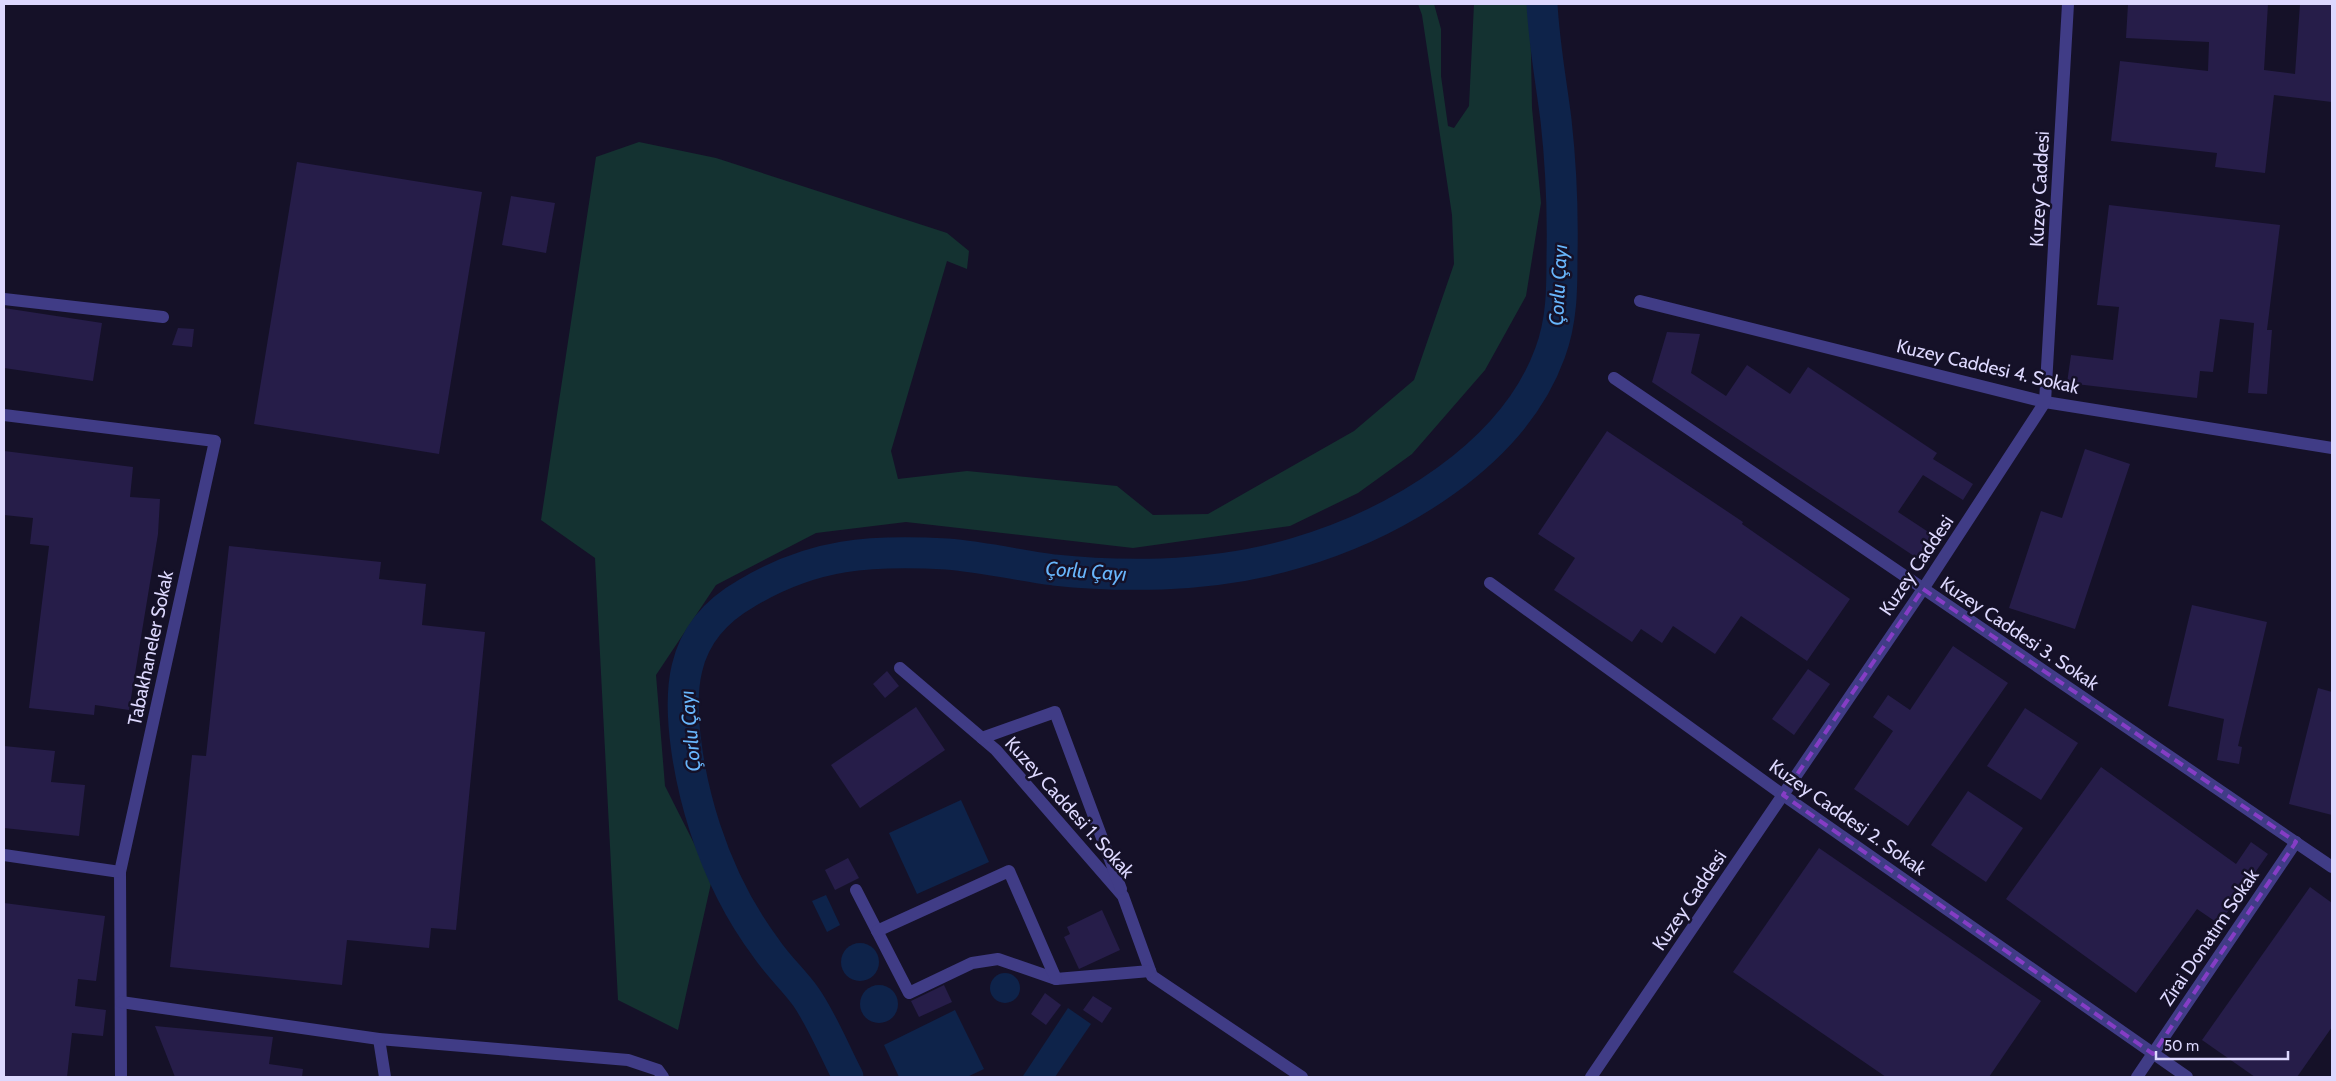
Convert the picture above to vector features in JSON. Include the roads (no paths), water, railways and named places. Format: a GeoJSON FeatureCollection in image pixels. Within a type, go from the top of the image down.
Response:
{"type":"FeatureCollection","features":[{"type":"Feature","properties":{"kind":"street","name":"Kuzey Caddesi"},"geometry":{"type":"LineString","coordinates":[[1592,1077],[1923,589],[2045,402],[2068,4]]}},
{"type":"Feature","properties":{"kind":"street"},"geometry":{"type":"LineString","coordinates":[[4,299],[163,317]]}},
{"type":"Feature","properties":{"kind":"street","name":"Kuzey Caddesi 4. Sokak"},"geometry":{"type":"LineString","coordinates":[[1640,301],[2045,402],[2332,448]]}},
{"type":"Feature","properties":{"kind":"street","name":"Kuzey Caddesi 3. Sokak"},"geometry":{"type":"LineString","coordinates":[[1614,378],[2332,867]]}},
{"type":"Feature","properties":{"kind":"street","name":"Tabakhaneler Sokak"},"geometry":{"type":"LineString","coordinates":[[4,415],[216,441],[120,872],[121,1077]]}},
{"type":"Feature","properties":{"kind":"street","name":"Kuzey Caddesi 2. Sokak"},"geometry":{"type":"LineString","coordinates":[[1490,583],[1783,795],[2187,1077]]}},
{"type":"Feature","properties":{"kind":"street","name":"Kuzey Caddesi 1. Sokak"},"geometry":{"type":"LineString","coordinates":[[900,668],[996,750],[1124,896],[1152,976],[1302,1077]]}},
{"type":"Feature","properties":{"kind":"street"},"geometry":{"type":"LineString","coordinates":[[982,738],[1055,712],[1124,896]]}},
{"type":"Feature","properties":{"kind":"street","name":"Zirai Donatım Sokak"},"geometry":{"type":"LineString","coordinates":[[2137,1077],[2296,842]]}},
{"type":"Feature","properties":{"kind":"street"},"geometry":{"type":"LineString","coordinates":[[4,855],[120,872]]}},
{"type":"Feature","properties":{"kind":"street"},"geometry":{"type":"LineString","coordinates":[[877,931],[1010,871],[1056,979]]}},
{"type":"Feature","properties":{"kind":"street"},"geometry":{"type":"LineString","coordinates":[[856,890],[909,993],[972,964],[998,959],[1056,979],[1150,971]]}},
{"type":"Feature","properties":{"kind":"street"},"geometry":{"type":"LineString","coordinates":[[121,1002],[379,1038],[628,1060],[658,1070],[663,1077]]}},
{"type":"Feature","properties":{"kind":"street"},"geometry":{"type":"LineString","coordinates":[[379,1038],[386,1077]]}},
{"type":"Feature","properties":{"kind":"water"},"geometry":{"type":"Polygon","coordinates":[[[961,800],[989,862],[917,894],[889,833],[961,800]]]}},
{"type":"Feature","properties":{"kind":"water"},"geometry":{"type":"Polygon","coordinates":[[[826,895],[840,925],[827,932],[812,901],[826,895]]]}},
{"type":"Feature","properties":{"kind":"water"},"geometry":{"type":"Polygon","coordinates":[[[860,943],[873,949],[879,962],[873,975],[860,981],[847,975],[841,962],[847,949],[860,943]]]}},
{"type":"Feature","properties":{"kind":"water"},"geometry":{"type":"Polygon","coordinates":[[[1005,973],[1016,977],[1020,988],[1016,999],[1005,1003],[994,999],[990,988],[994,977],[1005,973]]]}},
{"type":"Feature","properties":{"kind":"water"},"geometry":{"type":"Polygon","coordinates":[[[879,985],[892,991],[898,1004],[892,1017],[879,1023],[866,1017],[860,1004],[866,991],[879,985]]]}},
{"type":"Feature","properties":{"kind":"water"},"geometry":{"type":"Polygon","coordinates":[[[1068,1008],[1091,1024],[1055,1077],[1023,1076],[1068,1008]]]}},
{"type":"Feature","properties":{"kind":"water"},"geometry":{"type":"Polygon","coordinates":[[[955,1010],[984,1069],[967,1077],[899,1077],[884,1045],[955,1010]]]}},
{"type":"Feature","properties":{"kind":"waterway","name":"Çorlu Çayı"},"geometry":{"type":"LineString","coordinates":[[848,1077],[812,1006],[771,955],[739,906],[723,875],[705,828],[690,770],[683,706],[687,668],[702,633],[717,615],[747,593],[796,569],[843,557],[893,553],[947,554],[1054,570],[1108,574],[1162,574],[1213,570],[1280,558],[1334,540],[1372,524],[1410,504],[1446,480],[1479,453],[1509,423],[1533,390],[1550,353],[1557,329],[1562,281],[1561,188],[1556,120],[1542,4]]}}]}
